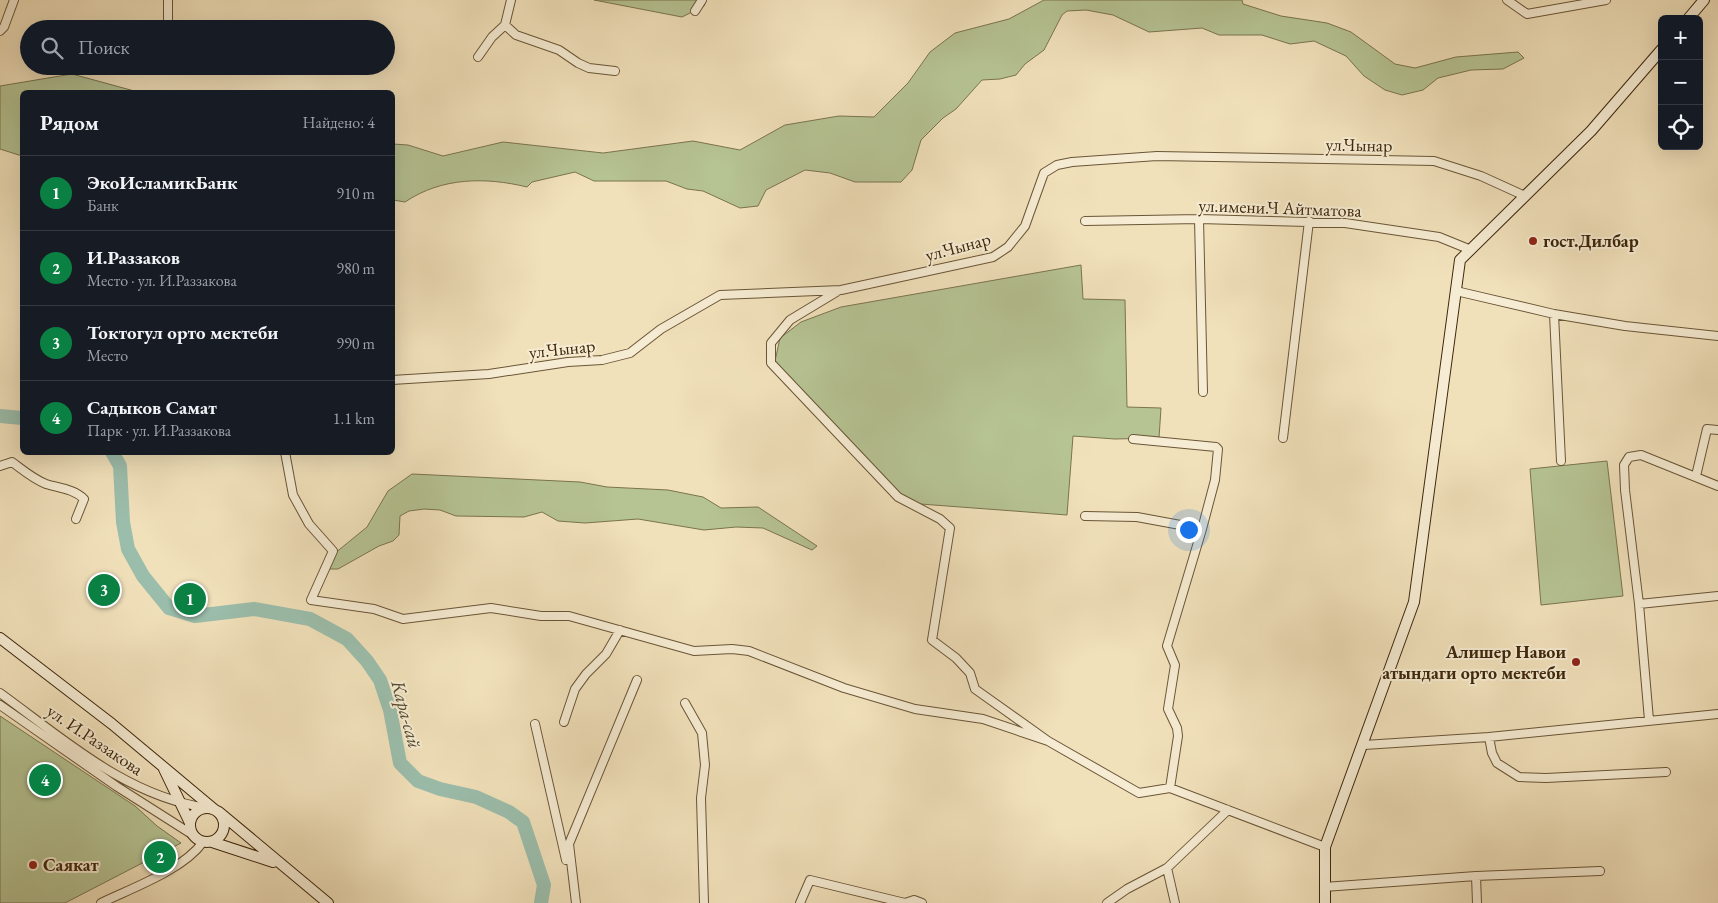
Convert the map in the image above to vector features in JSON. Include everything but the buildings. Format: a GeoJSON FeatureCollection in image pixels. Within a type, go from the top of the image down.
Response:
{"type":"FeatureCollection","features":[{"type":"Feature","properties":{"kind":"street"},"geometry":{"type":"LineString","coordinates":[[0,30],[4,27],[14,0]]}},
{"type":"Feature","properties":{"kind":"street"},"geometry":{"type":"LineString","coordinates":[[168,0],[168,20]]}},
{"type":"Feature","properties":{"kind":"street"},"geometry":{"type":"LineString","coordinates":[[478,57],[492,37],[505,25],[511,0]]}},
{"type":"Feature","properties":{"kind":"street"},"geometry":{"type":"LineString","coordinates":[[695,10],[702,0]]}},
{"type":"Feature","properties":{"kind":"street"},"geometry":{"type":"LineString","coordinates":[[1508,0],[1527,14],[1606,0]]}},
{"type":"Feature","properties":{"kind":"street"},"geometry":{"type":"LineString","coordinates":[[1691,15],[1704,0]]}},
{"type":"Feature","properties":{"kind":"street"},"geometry":{"type":"LineString","coordinates":[[505,25],[516,35],[559,50],[589,68],[615,71]]}},
{"type":"Feature","properties":{"kind":"street"},"geometry":{"type":"LineString","coordinates":[[1325,903],[1326,847],[1414,602],[1460,260],[1591,131],[1658,54]]}},
{"type":"Feature","properties":{"kind":"street","name":"ул.Чынар"},"geometry":{"type":"LineString","coordinates":[[395,380],[489,374],[568,362],[602,360],[630,352],[661,329],[720,296],[841,290],[993,257],[1008,247],[1025,226],[1044,173],[1058,165],[1072,162],[1157,156],[1434,161],[1481,176],[1525,196]]}},
{"type":"Feature","properties":{"kind":"street"},"geometry":{"type":"LineString","coordinates":[[1200,219],[1203,392]]}},
{"type":"Feature","properties":{"kind":"street","name":"ул.имени.Ч Айтматова"},"geometry":{"type":"LineString","coordinates":[[1085,221],[1200,219],[1345,222],[1439,237],[1471,250]]}},
{"type":"Feature","properties":{"kind":"street"},"geometry":{"type":"LineString","coordinates":[[1283,438],[1309,221]]}},
{"type":"Feature","properties":{"kind":"street"},"geometry":{"type":"LineString","coordinates":[[841,290],[790,320],[772,343],[772,363],[898,497],[940,519],[950,528],[932,640],[956,658],[970,673],[975,689],[1048,741],[1138,793],[1170,788],[1326,847]]}},
{"type":"Feature","properties":{"kind":"street"},"geometry":{"type":"LineString","coordinates":[[1456,291],[1554,314],[1625,326],[1718,336]]}},
{"type":"Feature","properties":{"kind":"street"},"geometry":{"type":"LineString","coordinates":[[1554,314],[1561,461]]}},
{"type":"Feature","properties":{"kind":"street"},"geometry":{"type":"LineString","coordinates":[[1696,476],[1707,429],[1718,430]]}},
{"type":"Feature","properties":{"kind":"street"},"geometry":{"type":"LineString","coordinates":[[1133,439],[1218,449],[1215,480],[1168,646],[1175,665],[1168,709],[1177,728],[1178,736],[1170,788]]}},
{"type":"Feature","properties":{"kind":"street"},"geometry":{"type":"LineString","coordinates":[[286,455],[293,495],[309,524],[333,550],[311,600],[374,609],[402,620],[491,608],[541,616],[569,616],[694,651],[732,649],[749,651],[844,688],[915,709],[983,719],[1048,741]]}},
{"type":"Feature","properties":{"kind":"street"},"geometry":{"type":"LineString","coordinates":[[1649,720],[1624,465],[1629,458],[1641,455],[1718,486]]}},
{"type":"Feature","properties":{"kind":"street"},"geometry":{"type":"LineString","coordinates":[[0,466],[12,462],[26,474],[79,494],[84,500],[76,519]]}},
{"type":"Feature","properties":{"kind":"street"},"geometry":{"type":"LineString","coordinates":[[1085,516],[1145,518],[1202,529]]}},
{"type":"Feature","properties":{"kind":"street"},"geometry":{"type":"LineString","coordinates":[[1639,604],[1718,596]]}},
{"type":"Feature","properties":{"kind":"street"},"geometry":{"type":"LineString","coordinates":[[564,722],[575,689],[586,674],[606,654],[620,630]]}},
{"type":"Feature","properties":{"kind":"street"},"geometry":{"type":"LineString","coordinates":[[0,638],[161,764],[278,864],[328,903]]}},
{"type":"Feature","properties":{"kind":"street"},"geometry":{"type":"LineString","coordinates":[[576,903],[572,883],[569,844],[637,680]]}},
{"type":"Feature","properties":{"kind":"street","name":"ул. И.Раззакова"},"geometry":{"type":"LineString","coordinates":[[0,693],[121,780],[161,798],[214,810]]}},
{"type":"Feature","properties":{"kind":"street"},"geometry":{"type":"LineString","coordinates":[[685,703],[702,733],[705,765],[702,798],[704,903]]}},
{"type":"Feature","properties":{"kind":"street","name":"ул. И.Раззакова"},"geometry":{"type":"LineString","coordinates":[[0,706],[116,786],[193,835]]}},
{"type":"Feature","properties":{"kind":"street"},"geometry":{"type":"LineString","coordinates":[[1364,745],[1489,737],[1718,714]]}},
{"type":"Feature","properties":{"kind":"street"},"geometry":{"type":"LineString","coordinates":[[535,724],[576,903]]}},
{"type":"Feature","properties":{"kind":"street"},"geometry":{"type":"LineString","coordinates":[[1489,737],[1492,753],[1497,763],[1519,777],[1546,778],[1666,772]]}},
{"type":"Feature","properties":{"kind":"street"},"geometry":{"type":"LineString","coordinates":[[161,764],[182,804],[193,835],[208,842],[278,864]]}},
{"type":"Feature","properties":{"kind":"street"},"geometry":{"type":"LineString","coordinates":[[101,903],[172,868],[208,842],[222,835],[225,827],[224,819],[214,810],[196,812],[190,823]]}},
{"type":"Feature","properties":{"kind":"street"},"geometry":{"type":"LineString","coordinates":[[1107,903],[1127,889],[1167,868],[1228,810]]}},
{"type":"Feature","properties":{"kind":"street"},"geometry":{"type":"LineString","coordinates":[[1167,868],[1175,903]]}},
{"type":"Feature","properties":{"kind":"street"},"geometry":{"type":"LineString","coordinates":[[1324,887],[1476,876],[1600,870]]}},
{"type":"Feature","properties":{"kind":"street"},"geometry":{"type":"LineString","coordinates":[[1476,876],[1476,903]]}},
{"type":"Feature","properties":{"kind":"street"},"geometry":{"type":"LineString","coordinates":[[800,903],[810,880],[904,903],[914,900],[922,903]]}},
{"type":"Feature","properties":{"kind":"green space"},"geometry":{"type":"Polygon","coordinates":[[[594,0],[706,0],[704,6],[682,17],[594,0]]]}},
{"type":"Feature","properties":{"kind":"green space"},"geometry":{"type":"Polygon","coordinates":[[[1044,0],[1242,0],[1243,4],[1281,16],[1327,23],[1351,32],[1395,64],[1415,68],[1456,57],[1518,52],[1524,58],[1503,69],[1471,70],[1438,78],[1423,90],[1402,95],[1385,90],[1364,76],[1346,56],[1314,41],[1290,44],[1262,35],[1219,35],[1202,28],[1149,32],[1113,15],[1086,10],[1067,11],[1062,15],[1044,50],[1025,64],[1016,75],[1000,79],[982,80],[956,109],[943,118],[921,140],[912,170],[901,182],[855,182],[830,173],[805,170],[766,190],[758,206],[740,208],[703,191],[687,189],[666,181],[594,181],[575,172],[532,182],[527,187],[496,182],[464,181],[434,188],[405,202],[395,200],[395,144],[408,145],[443,156],[503,142],[603,153],[693,141],[740,150],[785,125],[839,116],[874,117],[908,83],[930,52],[955,33],[1009,19],[1044,0]]]}},
{"type":"Feature","properties":{"kind":"green space"},"geometry":{"type":"Polygon","coordinates":[[[76,75],[131,90],[20,90],[20,155],[0,149],[0,86],[76,75]]]}},
{"type":"Feature","properties":{"kind":"green space"},"geometry":{"type":"Polygon","coordinates":[[[1081,265],[1083,299],[1125,300],[1127,407],[1161,408],[1159,438],[1115,439],[1073,436],[1067,515],[907,503],[836,431],[775,361],[780,338],[801,322],[841,307],[1081,265]]]}},
{"type":"Feature","properties":{"kind":"green space"},"geometry":{"type":"Polygon","coordinates":[[[1607,461],[1623,596],[1541,605],[1530,469],[1607,461]]]}},
{"type":"Feature","properties":{"kind":"green space"},"geometry":{"type":"Polygon","coordinates":[[[412,474],[580,482],[607,487],[668,490],[703,497],[721,508],[758,507],[817,546],[812,550],[763,528],[736,527],[704,530],[638,519],[585,523],[558,521],[542,512],[524,517],[456,516],[440,510],[424,509],[409,511],[400,516],[399,535],[393,541],[379,546],[338,569],[325,569],[329,558],[367,527],[388,491],[412,474]]]}},
{"type":"Feature","properties":{"kind":"green space"},"geometry":{"type":"Polygon","coordinates":[[[0,716],[135,806],[157,826],[181,843],[65,903],[0,903],[0,716]]]}},
{"type":"Feature","properties":{"kind":"waterway","name":"Кара-сай"},"geometry":{"type":"LineString","coordinates":[[0,416],[20,418]]}},
{"type":"Feature","properties":{"kind":"waterway","name":"Кара-сай"},"geometry":{"type":"LineString","coordinates":[[114,455],[120,466],[123,522],[128,549],[143,576],[169,608],[195,616],[254,609],[310,619],[347,639],[367,661],[380,680],[390,710],[400,763],[418,781],[440,789],[476,797],[509,812],[523,822],[544,885],[541,903]]}},
{"type":"Feature","properties":{"kind":"place","name":"гост.Дилбар"},"geometry":{"type":"Point","coordinates":[1533,241]}},
{"type":"Feature","properties":{"kind":"place","name":"Токтогул орто мектеби"},"geometry":{"type":"Point","coordinates":[104,590]}},
{"type":"Feature","properties":{"kind":"place","name":"ЭкоИсламикБанк"},"geometry":{"type":"Point","coordinates":[190,599]}},
{"type":"Feature","properties":{"kind":"place","name":"Алишер Навои атындаги орто мектеби"},"geometry":{"type":"Point","coordinates":[1576,662]}},
{"type":"Feature","properties":{"kind":"place","name":"Садыков Самат"},"geometry":{"type":"Point","coordinates":[45,780]}},
{"type":"Feature","properties":{"kind":"place","name":"И.Раззаков"},"geometry":{"type":"Point","coordinates":[160,857]}},
{"type":"Feature","properties":{"kind":"place","name":"Саякат"},"geometry":{"type":"Point","coordinates":[33,865]}}]}
